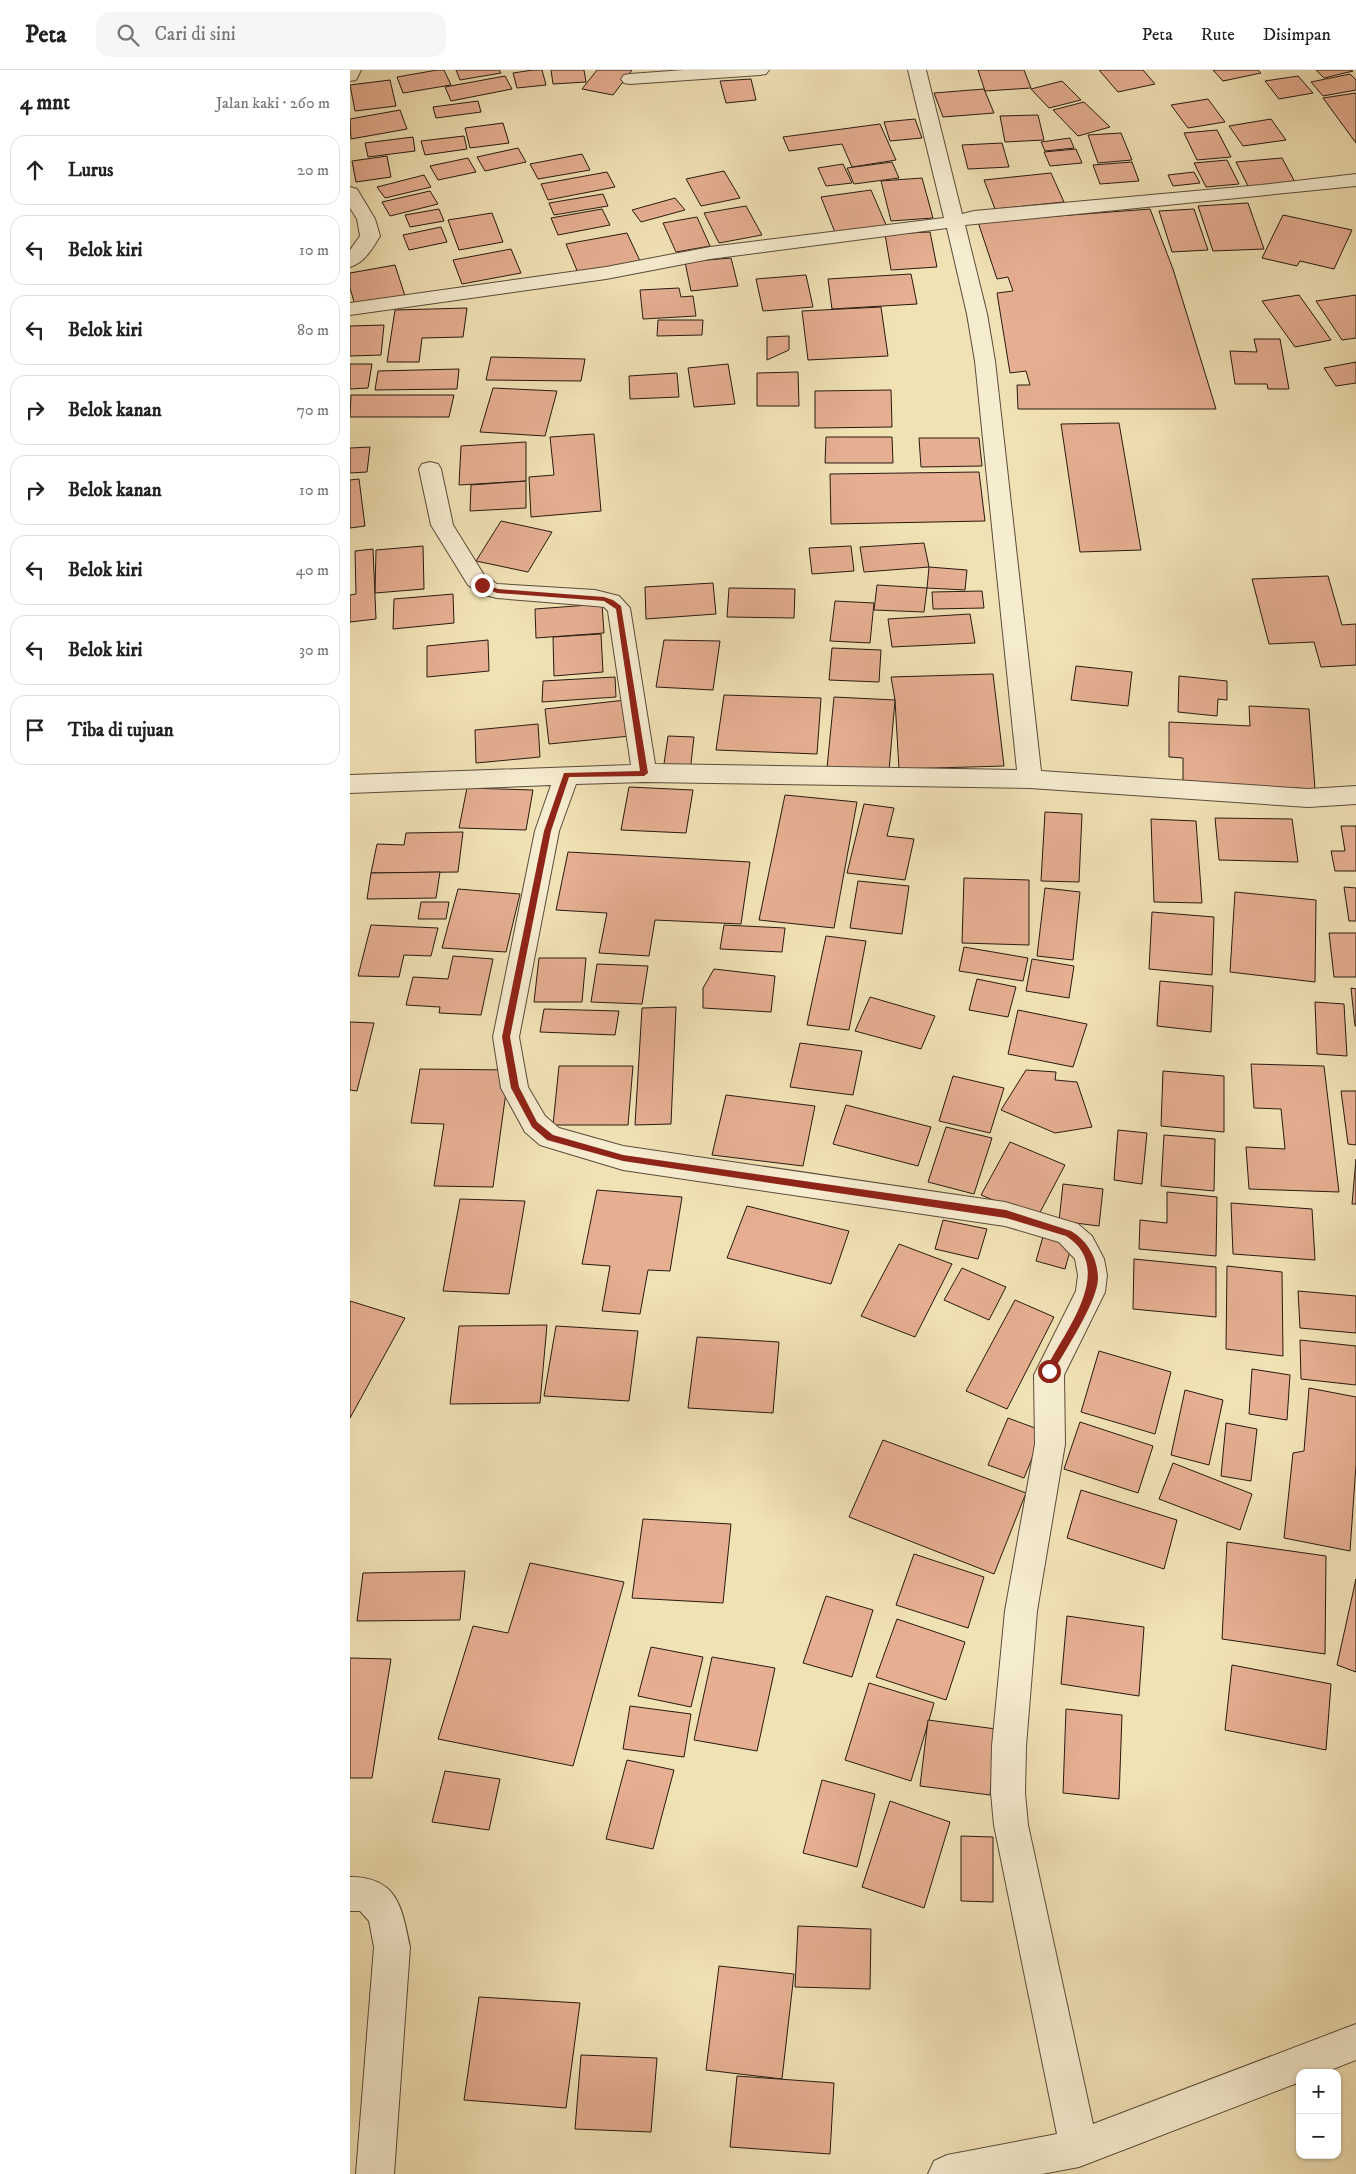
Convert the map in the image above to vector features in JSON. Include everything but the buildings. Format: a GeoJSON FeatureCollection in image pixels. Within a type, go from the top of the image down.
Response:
{"type":"FeatureCollection","features":[{"type":"Feature","properties":{"kind":"street"},"geometry":{"type":"LineString","coordinates":[[350,76],[352,70]]}},
{"type":"Feature","properties":{"kind":"street"},"geometry":{"type":"LineString","coordinates":[[630,79],[760,70]]}},
{"type":"Feature","properties":{"kind":"street"},"geometry":{"type":"LineString","coordinates":[[917,70],[977,314],[985,361],[1030,779]]}},
{"type":"Feature","properties":{"kind":"street"},"geometry":{"type":"LineString","coordinates":[[350,309],[606,273],[710,253],[953,222],[974,217],[1261,191],[1356,180]]}},
{"type":"Feature","properties":{"kind":"street"},"geometry":{"type":"LineString","coordinates":[[350,193],[366,219],[370,236],[365,245],[350,261]]}},
{"type":"Feature","properties":{"kind":"street"},"geometry":{"type":"LineString","coordinates":[[430,469],[442,524],[476,580],[489,589],[497,591],[595,598],[611,601],[619,608],[644,773]]}},
{"type":"Feature","properties":{"kind":"street"},"geometry":{"type":"LineString","coordinates":[[350,784],[644,773],[1030,779],[1308,798],[1356,795]]}},
{"type":"Feature","properties":{"kind":"street"},"geometry":{"type":"LineString","coordinates":[[567,775],[547,831],[506,1037],[515,1088],[534,1124],[550,1137],[623,1158],[1006,1214],[1068,1233],[1077,1238],[1090,1255],[1093,1280],[1090,1292],[1049,1375],[1050,1444],[1021,1611],[1009,1746],[1008,1784],[1011,1825],[1016,1852],[1079,2148]]}},
{"type":"Feature","properties":{"kind":"street"},"geometry":{"type":"LineString","coordinates":[[350,1894],[367,1894],[385,1912],[392,1946],[375,2174]]}},
{"type":"Feature","properties":{"kind":"street"},"geometry":{"type":"LineString","coordinates":[[947,2174],[1079,2148],[1356,2042]]}},
{"type":"Feature","properties":{"kind":"route"},"geometry":{"type":"LineString","coordinates":[[482,585],[497,591],[595,598],[611,601],[616,604],[619,608],[644,773],[567,775],[547,831],[506,1037],[515,1088],[534,1124],[550,1137],[568,1144],[623,1158],[1006,1214],[1068,1233],[1077,1238],[1090,1255],[1093,1280],[1086,1303],[1049,1371]]}}]}
